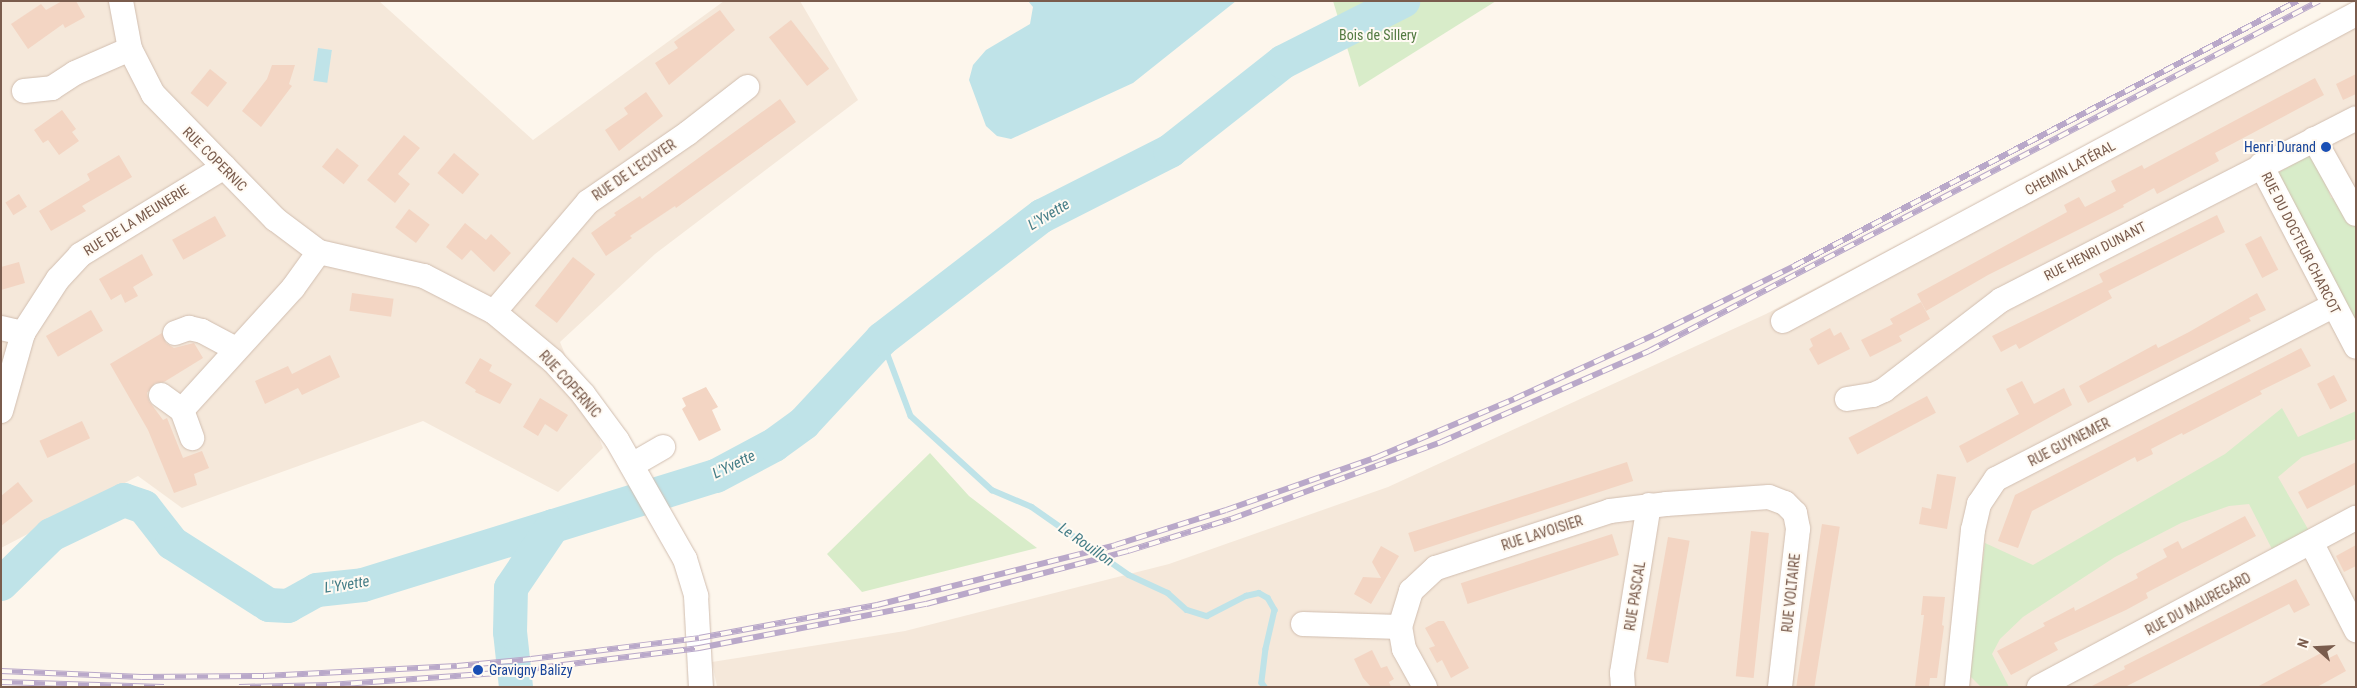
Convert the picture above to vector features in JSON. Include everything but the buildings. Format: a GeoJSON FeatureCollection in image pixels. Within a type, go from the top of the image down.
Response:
{"type":"FeatureCollection","features":[{"type":"Feature","properties":{"kind":"street","name":"RUE COPERNIC"},"geometry":{"type":"LineString","coordinates":[[121,1],[130,49],[153,94],[275,219],[319,252],[424,276],[494,312],[553,362],[583,394],[634,468],[691,576],[696,596],[701,687]]}},
{"type":"Feature","properties":{"kind":"street","name":"CHEMIN LATÉRAL"},"geometry":{"type":"LineString","coordinates":[[1783,321],[2356,14]]}},
{"type":"Feature","properties":{"kind":"street"},"geometry":{"type":"LineString","coordinates":[[24,91],[52,88],[75,73],[130,49]]}},
{"type":"Feature","properties":{"kind":"street","name":"RUE DE L'ECUYER"},"geometry":{"type":"LineString","coordinates":[[494,312],[588,202],[688,133],[747,87]]}},
{"type":"Feature","properties":{"kind":"street","name":"RUE HENRI DUNANT"},"geometry":{"type":"LineString","coordinates":[[1846,399],[1873,395],[1884,390],[2001,300],[2261,165],[2356,118]]}},
{"type":"Feature","properties":{"kind":"street"},"geometry":{"type":"LineString","coordinates":[[2314,139],[2356,214]]}},
{"type":"Feature","properties":{"kind":"street","name":"RUE DU DOCTEUR CHARCOT"},"geometry":{"type":"LineString","coordinates":[[2261,165],[2356,347]]}},
{"type":"Feature","properties":{"kind":"street","name":"RUE DE LA MEUNERIE"},"geometry":{"type":"LineString","coordinates":[[1,411],[12,330],[58,279],[80,255],[224,167]]}},
{"type":"Feature","properties":{"kind":"street"},"geometry":{"type":"LineString","coordinates":[[182,410],[259,326],[319,252]]}},
{"type":"Feature","properties":{"kind":"street","name":"RUE GUYNEMER"},"geometry":{"type":"LineString","coordinates":[[1957,687],[1973,530],[1979,504],[1996,480],[2333,306]]}},
{"type":"Feature","properties":{"kind":"street"},"geometry":{"type":"LineString","coordinates":[[175,333],[189,328],[236,349]]}},
{"type":"Feature","properties":{"kind":"street"},"geometry":{"type":"LineString","coordinates":[[161,395],[182,410],[192,438]]}},
{"type":"Feature","properties":{"kind":"street"},"geometry":{"type":"LineString","coordinates":[[634,468],[663,447]]}},
{"type":"Feature","properties":{"kind":"street","name":"RUE LAVOISIER"},"geometry":{"type":"LineString","coordinates":[[1400,627],[1411,592],[1436,568],[1610,511],[1649,505],[1769,497],[1785,503]]}},
{"type":"Feature","properties":{"kind":"street","name":"RUE VOLTAIRE"},"geometry":{"type":"LineString","coordinates":[[1780,687],[1798,529],[1795,513],[1785,503]]}},
{"type":"Feature","properties":{"kind":"street","name":"RUE PASCAL"},"geometry":{"type":"LineString","coordinates":[[1623,687],[1622,673],[1649,505]]}},
{"type":"Feature","properties":{"kind":"street","name":"RUE DU MAUREGARD"},"geometry":{"type":"LineString","coordinates":[[2039,687],[2312,544],[2356,518]]}},
{"type":"Feature","properties":{"kind":"street"},"geometry":{"type":"LineString","coordinates":[[2312,544],[2356,630]]}},
{"type":"Feature","properties":{"kind":"street"},"geometry":{"type":"LineString","coordinates":[[1303,624],[1400,627],[1404,648],[1424,687]]}},
{"type":"Feature","properties":{"kind":"shaded area"},"geometry":{"type":"Polygon","coordinates":[[[1,1],[379,1],[533,140],[724,1],[800,1],[858,100],[655,254],[560,342],[603,448],[558,492],[423,421],[182,508],[138,476],[1,548],[1,1]]]}},
{"type":"Feature","properties":{"kind":"shaded area"},"geometry":{"type":"Polygon","coordinates":[[[2356,5],[2356,687],[717,687],[712,662],[905,631],[1169,564],[1388,487],[1766,314],[2356,5]]]}},
{"type":"Feature","properties":{"kind":"green space","name":"Bois de Sillery"},"geometry":{"type":"Polygon","coordinates":[[[1333,1],[1496,1],[1359,87],[1333,1]]]}},
{"type":"Feature","properties":{"kind":"green space"},"geometry":{"type":"Polygon","coordinates":[[[2315,151],[2331,198],[2356,198],[2356,327],[2271,177],[2315,151]]]}},
{"type":"Feature","properties":{"kind":"green space"},"geometry":{"type":"Polygon","coordinates":[[[2282,408],[2298,437],[2356,411],[2356,439],[2302,457],[2278,477],[2312,536],[2274,553],[2249,504],[2229,506],[2181,523],[2115,557],[2023,617],[2000,639],[1992,654],[2009,687],[1981,687],[1969,675],[1985,543],[2033,565],[2225,454],[2282,408]]]}},
{"type":"Feature","properties":{"kind":"green space"},"geometry":{"type":"Polygon","coordinates":[[[930,453],[969,496],[1037,548],[862,592],[827,554],[930,453]]]}},
{"type":"Feature","properties":{"kind":"water"},"geometry":{"type":"Polygon","coordinates":[[[1028,1],[1236,1],[1133,83],[1011,139],[997,136],[986,126],[969,80],[973,65],[986,50],[1030,24],[1033,7],[1028,1]]]}},
{"type":"Feature","properties":{"kind":"water"},"geometry":{"type":"Polygon","coordinates":[[[318,48],[332,50],[327,83],[313,81],[318,48]]]}},
{"type":"Feature","properties":{"kind":"waterway","name":"L'Yvette"},"geometry":{"type":"LineString","coordinates":[[1,584],[51,535],[124,500],[144,507],[172,543],[269,605],[288,606],[317,590],[363,585],[716,476],[774,445],[804,423],[882,339],[1042,216],[1170,151],[1283,62],[1403,1]]}},
{"type":"Feature","properties":{"kind":"waterway","name":"Le Rouillon"},"geometry":{"type":"LineString","coordinates":[[882,339],[911,416],[992,490],[1032,507],[1129,575],[1168,593],[1187,610],[1207,616],[1246,596],[1259,593],[1268,598],[1275,610],[1266,649],[1262,683],[1265,687]]}},
{"type":"Feature","properties":{"kind":"waterway"},"geometry":{"type":"LineString","coordinates":[[516,687],[510,632],[511,588],[553,526]]}},
{"type":"Feature","properties":{"kind":"railway"},"geometry":{"type":"LineString","coordinates":[[1,671],[142,677],[264,676],[457,666],[531,659],[699,638],[877,605],[1115,545],[1226,510],[1377,457],[1514,399],[1654,335],[1794,266],[2297,1]]}},
{"type":"Feature","properties":{"kind":"railway"},"geometry":{"type":"LineString","coordinates":[[239,687],[329,685],[498,673],[699,648],[926,604],[1128,551],[1231,519],[1441,442],[1649,351],[2319,1]]}},
{"type":"Feature","properties":{"kind":"railway"},"geometry":{"type":"LineString","coordinates":[[1,682],[164,687]]}},
{"type":"Feature","properties":{"kind":"place","name":"Henri Durand"},"geometry":{"type":"Point","coordinates":[2326,147]}},
{"type":"Feature","properties":{"kind":"place","name":"Gravigny Balizy"},"geometry":{"type":"Point","coordinates":[478,670]}}]}
